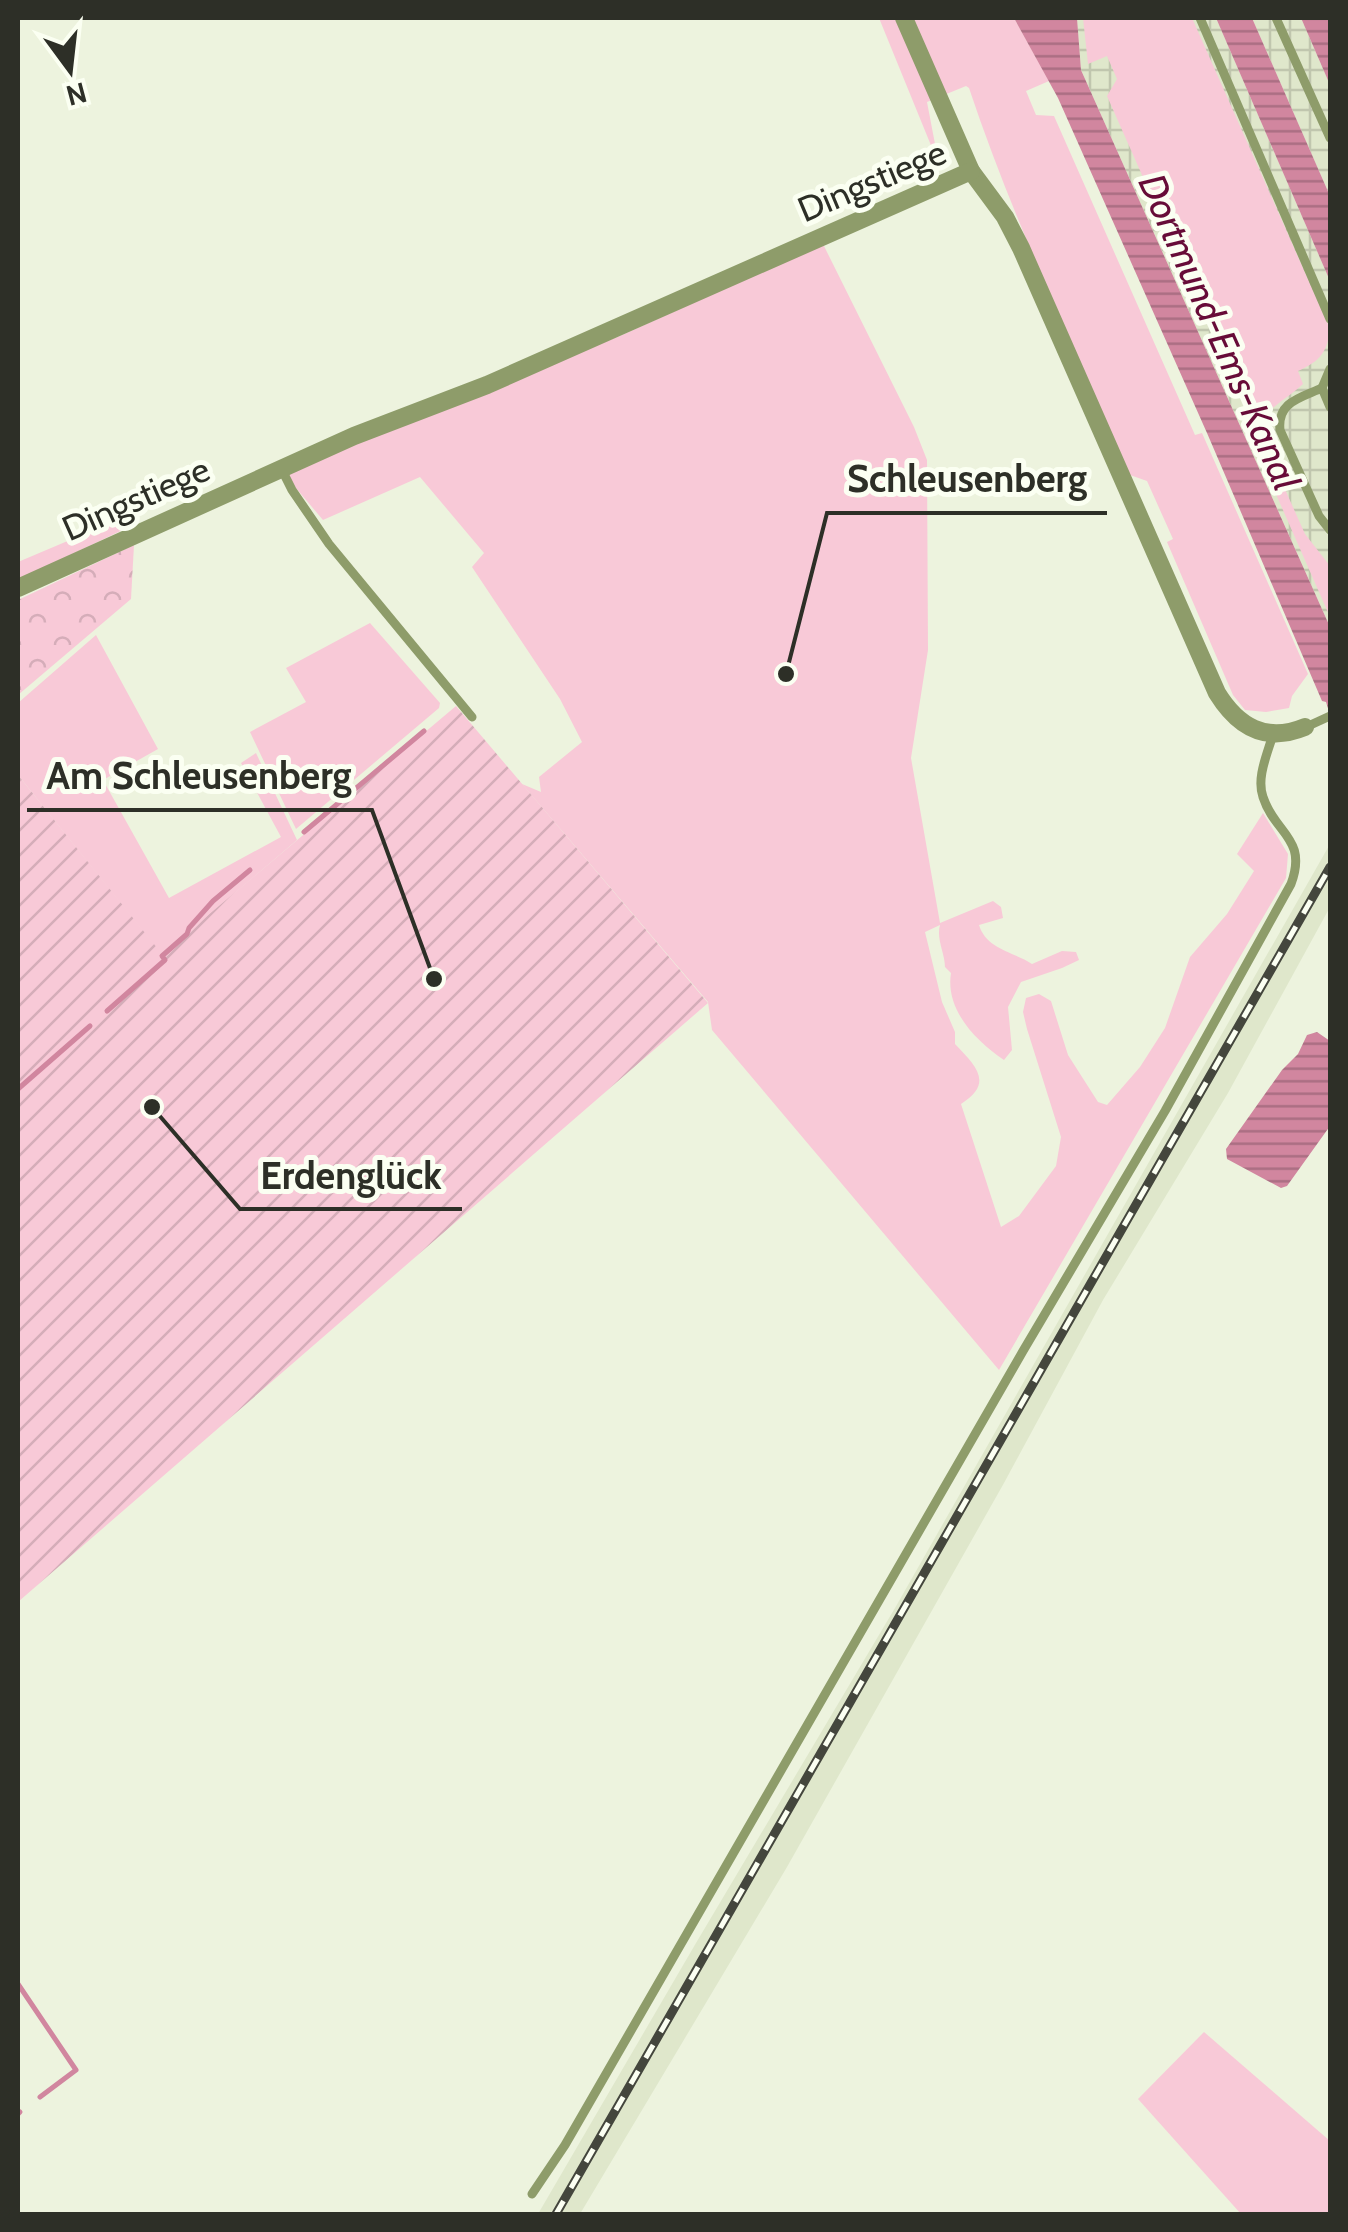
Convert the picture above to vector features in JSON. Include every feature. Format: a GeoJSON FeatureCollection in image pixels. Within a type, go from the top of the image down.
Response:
{"type":"FeatureCollection","features":[{"type":"Feature","properties":{"kind":"street"},"geometry":{"type":"LineString","coordinates":[[904,18],[971,172]]}},
{"type":"Feature","properties":{"kind":"street","name":"Dingstiege"},"geometry":{"type":"LineString","coordinates":[[18,588],[354,436],[487,385],[971,172],[1005,217],[1021,248],[1216,694],[1236,720],[1273,734]]}},
{"type":"Feature","properties":{"kind":"street"},"geometry":{"type":"LineString","coordinates":[[1273,734],[1306,727]]}},
{"type":"Feature","properties":{"kind":"lane"},"geometry":{"type":"LineString","coordinates":[[1200,18],[1330,319]]}},
{"type":"Feature","properties":{"kind":"lane"},"geometry":{"type":"LineString","coordinates":[[1276,18],[1330,138]]}},
{"type":"Feature","properties":{"kind":"lane"},"geometry":{"type":"LineString","coordinates":[[1330,369],[1322,388],[1294,401],[1281,411],[1279,420],[1319,516],[1330,530]]}},
{"type":"Feature","properties":{"kind":"lane"},"geometry":{"type":"LineString","coordinates":[[1322,388],[1330,406]]}},
{"type":"Feature","properties":{"kind":"lane"},"geometry":{"type":"LineString","coordinates":[[281,468],[329,544],[472,717]]}},
{"type":"Feature","properties":{"kind":"lane"},"geometry":{"type":"LineString","coordinates":[[1306,727],[1330,716]]}},
{"type":"Feature","properties":{"kind":"lane"},"geometry":{"type":"LineString","coordinates":[[532,2194],[565,2146],[1291,884],[1297,858],[1263,799],[1261,785],[1273,734]]}},
{"type":"Feature","properties":{"kind":"shaded area"},"geometry":{"type":"Polygon","coordinates":[[[1014,18],[1077,18],[1081,70],[1330,627],[1330,715],[1058,98],[1014,18]]]}},
{"type":"Feature","properties":{"kind":"shaded area"},"geometry":{"type":"Polygon","coordinates":[[[1077,18],[1216,18],[1330,281],[1330,627],[1081,70],[1077,18]]]}},
{"type":"Feature","properties":{"kind":"shaded area"},"geometry":{"type":"Polygon","coordinates":[[[1216,18],[1252,18],[1330,196],[1330,281],[1216,18]]]}},
{"type":"Feature","properties":{"kind":"shaded area"},"geometry":{"type":"Polygon","coordinates":[[[1252,18],[1301,18],[1330,85],[1330,196],[1252,18]]]}},
{"type":"Feature","properties":{"kind":"shaded area"},"geometry":{"type":"Polygon","coordinates":[[[1301,18],[1330,18],[1330,85],[1301,18]]]}},
{"type":"Feature","properties":{"kind":"shaded area"},"geometry":{"type":"Polygon","coordinates":[[[1330,844],[1330,907],[1228,1093],[1103,1300],[787,1867],[580,2214],[538,2214],[895,1608],[1330,844]]]}},
{"type":"Feature","properties":{"kind":"shaded area"},"geometry":{"type":"Polygon","coordinates":[[[1317,1032],[1330,1041],[1330,1126],[1287,1186],[1281,1188],[1227,1159],[1226,1149],[1282,1070],[1298,1054],[1307,1035],[1317,1032]]]}},
{"type":"Feature","properties":{"kind":"green space"},"geometry":{"type":"Polygon","coordinates":[[[879,18],[1014,18],[1049,81],[1026,91],[1036,115],[1054,116],[1195,435],[1202,433],[1308,674],[1292,696],[1289,708],[1245,710],[1233,695],[1167,542],[1173,539],[1147,481],[1130,475],[1045,283],[969,88],[927,102],[939,165],[879,18]]]}},
{"type":"Feature","properties":{"kind":"green space"},"geometry":{"type":"Polygon","coordinates":[[[1083,18],[1192,18],[1330,329],[1321,355],[1298,371],[1303,384],[1260,421],[1262,438],[1305,534],[1330,566],[1330,617],[1246,426],[1248,414],[1107,96],[1117,79],[1107,56],[1088,64],[1083,18]]]}},
{"type":"Feature","properties":{"kind":"green space"},"geometry":{"type":"Polygon","coordinates":[[[823,244],[927,460],[928,650],[911,758],[940,923],[993,901],[1001,907],[1003,918],[979,925],[994,945],[1032,964],[1062,951],[1076,952],[1079,960],[1021,982],[1008,1007],[1012,1050],[1004,1060],[973,1034],[958,1012],[950,987],[951,973],[945,967],[940,925],[925,932],[942,1002],[955,1032],[955,1044],[978,1074],[977,1089],[961,1104],[1001,1227],[1019,1216],[1056,1166],[1061,1137],[1027,1029],[1023,1012],[1026,998],[1039,994],[1051,1001],[1068,1055],[1098,1102],[1107,1105],[1140,1067],[1165,1028],[1190,957],[1227,914],[1254,871],[1237,854],[1263,813],[1288,854],[1286,878],[999,1370],[712,1030],[708,1002],[522,784],[541,792],[539,777],[582,742],[560,699],[472,567],[484,553],[420,477],[323,520],[284,474],[397,424],[620,336],[823,244]]]}},
{"type":"Feature","properties":{"kind":"green space"},"geometry":{"type":"Polygon","coordinates":[[[129,515],[129,527],[18,580],[18,562],[129,515]]]}},
{"type":"Feature","properties":{"kind":"green space"},"geometry":{"type":"Polygon","coordinates":[[[134,545],[131,599],[18,695],[18,600],[134,545]]]}},
{"type":"Feature","properties":{"kind":"green space"},"geometry":{"type":"Polygon","coordinates":[[[370,623],[440,703],[439,708],[296,829],[250,732],[306,702],[286,668],[370,623]]]}},
{"type":"Feature","properties":{"kind":"green space"},"geometry":{"type":"Polygon","coordinates":[[[96,635],[158,749],[103,780],[169,898],[281,837],[241,763],[256,753],[297,840],[162,955],[18,775],[18,703],[96,635]]]}},
{"type":"Feature","properties":{"kind":"green space"},"geometry":{"type":"Polygon","coordinates":[[[456,706],[708,1003],[18,1602],[18,775],[162,954],[456,706]]]}},
{"type":"Feature","properties":{"kind":"green space"},"geometry":{"type":"Polygon","coordinates":[[[1204,2032],[1330,2141],[1330,2214],[1241,2214],[1138,2099],[1204,2032]]]}},
{"type":"Feature","properties":{"kind":"waterway"},"geometry":{"type":"LineString","coordinates":[[304,832],[424,731]]}},
{"type":"Feature","properties":{"kind":"waterway"},"geometry":{"type":"LineString","coordinates":[[107,1011],[165,960],[162,956],[187,934],[213,901],[250,870]]}},
{"type":"Feature","properties":{"kind":"waterway"},"geometry":{"type":"LineString","coordinates":[[18,1089],[90,1026]]}},
{"type":"Feature","properties":{"kind":"waterway"},"geometry":{"type":"LineString","coordinates":[[18,1984],[76,2070],[40,2097]]}},
{"type":"Feature","properties":{"kind":"railway"},"geometry":{"type":"LineString","coordinates":[[556,2214],[1330,867]]}},
{"type":"Feature","properties":{"kind":"place","name":"Schleusenberg"},"geometry":{"type":"Point","coordinates":[786,674]}},
{"type":"Feature","properties":{"kind":"place","name":"Am Schleusenberg"},"geometry":{"type":"Point","coordinates":[434,979]}},
{"type":"Feature","properties":{"kind":"place","name":"Erdenglück"},"geometry":{"type":"Point","coordinates":[152,1107]}},
{"type":"Feature","properties":{"kind":"water label","name":"Dortmund-Ems-Kanal"},"geometry":{"type":"Point","coordinates":[1219,332]}}]}
